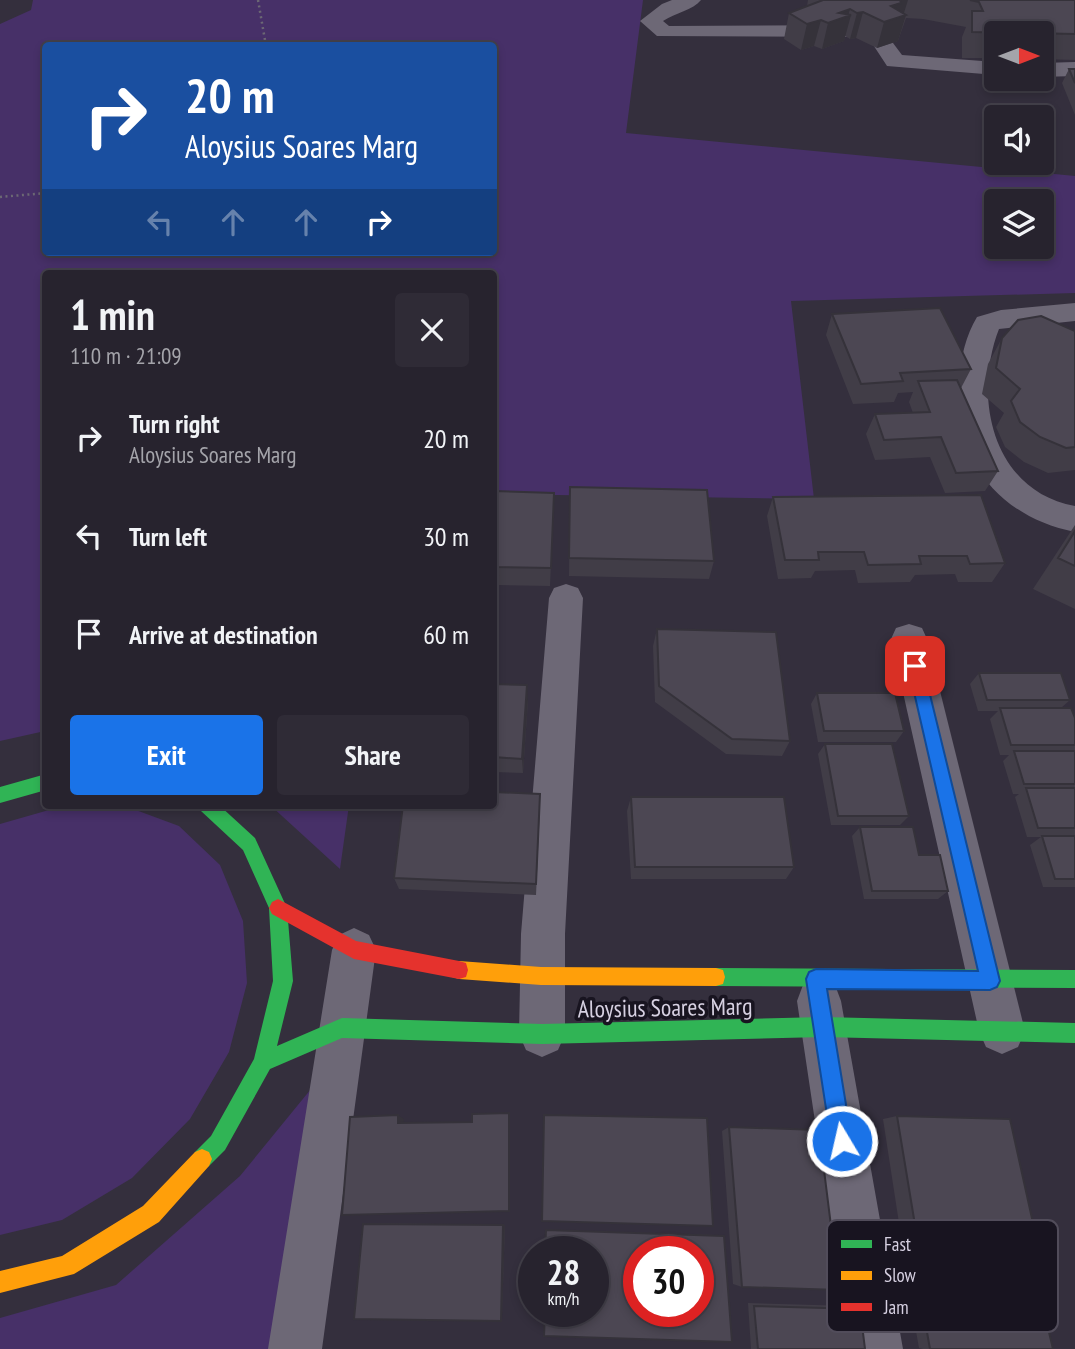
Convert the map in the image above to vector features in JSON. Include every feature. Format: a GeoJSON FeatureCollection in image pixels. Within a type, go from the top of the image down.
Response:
{"type":"FeatureCollection","features":[{"type":"Feature","properties":{"kind":"main road"},"geometry":{"type":"LineString","coordinates":[[0,795],[42,783]]}},
{"type":"Feature","properties":{"kind":"main road"},"geometry":{"type":"LineString","coordinates":[[0,1282],[66,1266],[151,1214],[218,1143],[264,1062],[283,981],[278,908],[249,844],[211,809]]}},
{"type":"Feature","properties":{"kind":"main road","name":"Aloysius Soares Marg"},"geometry":{"type":"LineString","coordinates":[[278,908],[354,950],[456,970],[541,976],[990,981],[1075,979]]}},
{"type":"Feature","properties":{"kind":"main road","name":"Aloysius Soares Marg"},"geometry":{"type":"LineString","coordinates":[[264,1062],[342,1028],[542,1034],[823,1027],[1075,1033]]}},
{"type":"Feature","properties":{"kind":"street"},"geometry":{"type":"LineString","coordinates":[[691,0],[669,8],[650,21],[664,32],[874,32],[895,61],[984,68]]}},
{"type":"Feature","properties":{"kind":"street"},"geometry":{"type":"LineString","coordinates":[[1054,69],[1075,69]]}},
{"type":"Feature","properties":{"kind":"street"},"geometry":{"type":"LineString","coordinates":[[1075,313],[1001,319],[988,323],[979,340],[972,402],[979,441],[1007,484],[1032,506],[1058,517],[1075,519]]}},
{"type":"Feature","properties":{"kind":"street"},"geometry":{"type":"LineString","coordinates":[[542,1034],[541,976],[566,598]]}},
{"type":"Feature","properties":{"kind":"street"},"geometry":{"type":"LineString","coordinates":[[909,639],[1002,1031]]}},
{"type":"Feature","properties":{"kind":"street"},"geometry":{"type":"LineString","coordinates":[[295,1349],[354,950]]}},
{"type":"Feature","properties":{"kind":"street"},"geometry":{"type":"LineString","coordinates":[[816,979],[855,1220]]}},
{"type":"Feature","properties":{"kind":"path"},"geometry":{"type":"LineString","coordinates":[[258,0],[265,42]]}},
{"type":"Feature","properties":{"kind":"path"},"geometry":{"type":"LineString","coordinates":[[0,197],[42,193]]}},
{"type":"Feature","properties":{"kind":"shaded area"},"geometry":{"type":"Polygon","coordinates":[[[33,0],[643,0],[626,133],[984,167],[984,175],[1075,176],[1075,293],[791,301],[814,499],[497,494],[497,270],[42,270],[42,732],[0,741],[0,24],[31,10],[33,0]]]}},
{"type":"Feature","properties":{"kind":"shaded area"},"geometry":{"type":"Polygon","coordinates":[[[52,809],[133,809],[179,826],[220,865],[243,921],[247,983],[229,1052],[190,1119],[132,1178],[62,1220],[0,1235],[0,824],[52,809]]]}},
{"type":"Feature","properties":{"kind":"shaded area"},"geometry":{"type":"Polygon","coordinates":[[[274,809],[348,809],[340,869],[274,809]]]}},
{"type":"Feature","properties":{"kind":"shaded area"},"geometry":{"type":"Polygon","coordinates":[[[311,1089],[275,1349],[0,1349],[0,1318],[116,1285],[240,1176],[311,1089]]]}},
{"type":"Feature","properties":{"kind":"building"},"geometry":{"type":"Polygon","coordinates":[[[823,0],[900,0],[901,3],[891,6],[906,15],[884,22],[850,9],[839,13],[851,15],[828,23],[821,20],[807,24],[789,13],[823,0]]]}},
{"type":"Feature","properties":{"kind":"building"},"geometry":{"type":"Polygon","coordinates":[[[970,0],[1075,0],[1075,34],[1054,34],[1054,21],[984,21],[984,32],[972,32],[972,11],[983,11],[979,2],[970,0]]]}},
{"type":"Feature","properties":{"kind":"building"},"geometry":{"type":"Polygon","coordinates":[[[1069,69],[1075,69],[1075,83],[1069,69]]]}},
{"type":"Feature","properties":{"kind":"building"},"geometry":{"type":"Polygon","coordinates":[[[940,308],[971,369],[900,373],[903,381],[861,384],[832,314],[940,308]]]}},
{"type":"Feature","properties":{"kind":"building"},"geometry":{"type":"Polygon","coordinates":[[[1041,316],[1075,331],[1075,447],[1066,448],[1040,437],[1020,422],[1011,401],[1020,389],[996,368],[1002,338],[1018,320],[1041,316]]]}},
{"type":"Feature","properties":{"kind":"building"},"geometry":{"type":"Polygon","coordinates":[[[957,380],[998,471],[956,473],[941,437],[884,440],[875,414],[930,412],[918,381],[957,380]]]}},
{"type":"Feature","properties":{"kind":"building"},"geometry":{"type":"Polygon","coordinates":[[[570,487],[707,490],[714,561],[569,558],[570,487]]]}},
{"type":"Feature","properties":{"kind":"building"},"geometry":{"type":"Polygon","coordinates":[[[497,491],[554,493],[551,568],[497,567],[497,491]]]}},
{"type":"Feature","properties":{"kind":"building"},"geometry":{"type":"Polygon","coordinates":[[[981,495],[1005,563],[970,564],[967,556],[919,556],[921,564],[868,565],[864,552],[818,552],[819,560],[785,560],[773,497],[981,495]]]}},
{"type":"Feature","properties":{"kind":"building"},"geometry":{"type":"Polygon","coordinates":[[[1075,531],[1075,566],[1058,558],[1075,531]]]}},
{"type":"Feature","properties":{"kind":"building"},"geometry":{"type":"Polygon","coordinates":[[[657,629],[776,632],[790,741],[732,739],[659,686],[657,629]]]}},
{"type":"Feature","properties":{"kind":"building"},"geometry":{"type":"Polygon","coordinates":[[[979,673],[1061,673],[1070,700],[987,700],[979,673]]]}},
{"type":"Feature","properties":{"kind":"building"},"geometry":{"type":"Polygon","coordinates":[[[497,684],[527,685],[522,759],[497,757],[497,684]]]}},
{"type":"Feature","properties":{"kind":"building"},"geometry":{"type":"Polygon","coordinates":[[[817,693],[895,693],[904,731],[824,731],[817,693]]]}},
{"type":"Feature","properties":{"kind":"building"},"geometry":{"type":"Polygon","coordinates":[[[1000,708],[1071,708],[1075,718],[1075,745],[1011,745],[1000,708]]]}},
{"type":"Feature","properties":{"kind":"building"},"geometry":{"type":"Polygon","coordinates":[[[825,744],[892,744],[909,816],[838,816],[825,744]]]}},
{"type":"Feature","properties":{"kind":"building"},"geometry":{"type":"Polygon","coordinates":[[[1014,751],[1075,751],[1075,784],[1024,784],[1014,751]]]}},
{"type":"Feature","properties":{"kind":"building"},"geometry":{"type":"Polygon","coordinates":[[[1026,788],[1075,788],[1075,828],[1038,828],[1026,788]]]}},
{"type":"Feature","properties":{"kind":"building"},"geometry":{"type":"Polygon","coordinates":[[[497,792],[540,794],[536,884],[394,878],[403,809],[497,809],[497,792]]]}},
{"type":"Feature","properties":{"kind":"building"},"geometry":{"type":"Polygon","coordinates":[[[631,797],[784,797],[794,867],[635,867],[631,797]]]}},
{"type":"Feature","properties":{"kind":"building"},"geometry":{"type":"Polygon","coordinates":[[[860,827],[913,827],[919,855],[940,855],[948,891],[872,891],[860,827]]]}},
{"type":"Feature","properties":{"kind":"building"},"geometry":{"type":"Polygon","coordinates":[[[1042,836],[1075,836],[1075,879],[1055,879],[1042,836]]]}},
{"type":"Feature","properties":{"kind":"building"},"geometry":{"type":"Polygon","coordinates":[[[509,1113],[509,1211],[342,1215],[350,1117],[398,1115],[398,1123],[472,1122],[472,1114],[509,1113]]]}},
{"type":"Feature","properties":{"kind":"building"},"geometry":{"type":"Polygon","coordinates":[[[544,1115],[707,1118],[713,1226],[542,1221],[544,1115]]]}},
{"type":"Feature","properties":{"kind":"building"},"geometry":{"type":"Polygon","coordinates":[[[897,1116],[1010,1119],[1032,1220],[914,1220],[897,1116]]]}},
{"type":"Feature","properties":{"kind":"building"},"geometry":{"type":"Polygon","coordinates":[[[729,1127],[819,1130],[830,1220],[827,1220],[827,1290],[742,1287],[729,1127]]]}},
{"type":"Feature","properties":{"kind":"building"},"geometry":{"type":"Polygon","coordinates":[[[363,1224],[503,1225],[501,1321],[354,1319],[363,1224]]]}},
{"type":"Feature","properties":{"kind":"building"},"geometry":{"type":"Polygon","coordinates":[[[546,1230],[724,1236],[732,1342],[544,1336],[544,1327],[609,1327],[609,1236],[546,1236],[546,1230]]]}},
{"type":"Feature","properties":{"kind":"building"},"geometry":{"type":"Polygon","coordinates":[[[754,1306],[827,1308],[827,1332],[863,1332],[865,1349],[758,1349],[754,1306]]]}},
{"type":"Feature","properties":{"kind":"building"},"geometry":{"type":"Polygon","coordinates":[[[927,1332],[1049,1332],[1053,1349],[930,1349],[927,1332]]]}},
{"type":"Feature","properties":{"kind":"traffic: fast"},"geometry":{"type":"LineString","coordinates":[[0,795],[42,783]]}},
{"type":"Feature","properties":{"kind":"traffic: fast"},"geometry":{"type":"LineString","coordinates":[[202,1159],[218,1143],[263,1062],[283,981],[278,908],[249,844],[211,809]]}},
{"type":"Feature","properties":{"kind":"traffic: fast"},"geometry":{"type":"LineString","coordinates":[[716,977],[1075,979]]}},
{"type":"Feature","properties":{"kind":"traffic: fast"},"geometry":{"type":"LineString","coordinates":[[263,1062],[342,1028],[542,1034],[823,1027],[1075,1033]]}},
{"type":"Feature","properties":{"kind":"traffic: slow"},"geometry":{"type":"LineString","coordinates":[[459,970],[541,976],[716,977]]}},
{"type":"Feature","properties":{"kind":"traffic: slow"},"geometry":{"type":"LineString","coordinates":[[0,1282],[66,1266],[151,1214],[202,1159]]}},
{"type":"Feature","properties":{"kind":"traffic: jam"},"geometry":{"type":"LineString","coordinates":[[278,908],[354,950],[459,970]]}},
{"type":"Feature","properties":{"kind":"route"},"geometry":{"type":"LineString","coordinates":[[842,1141],[816,979],[990,981],[915,666]]}}]}
